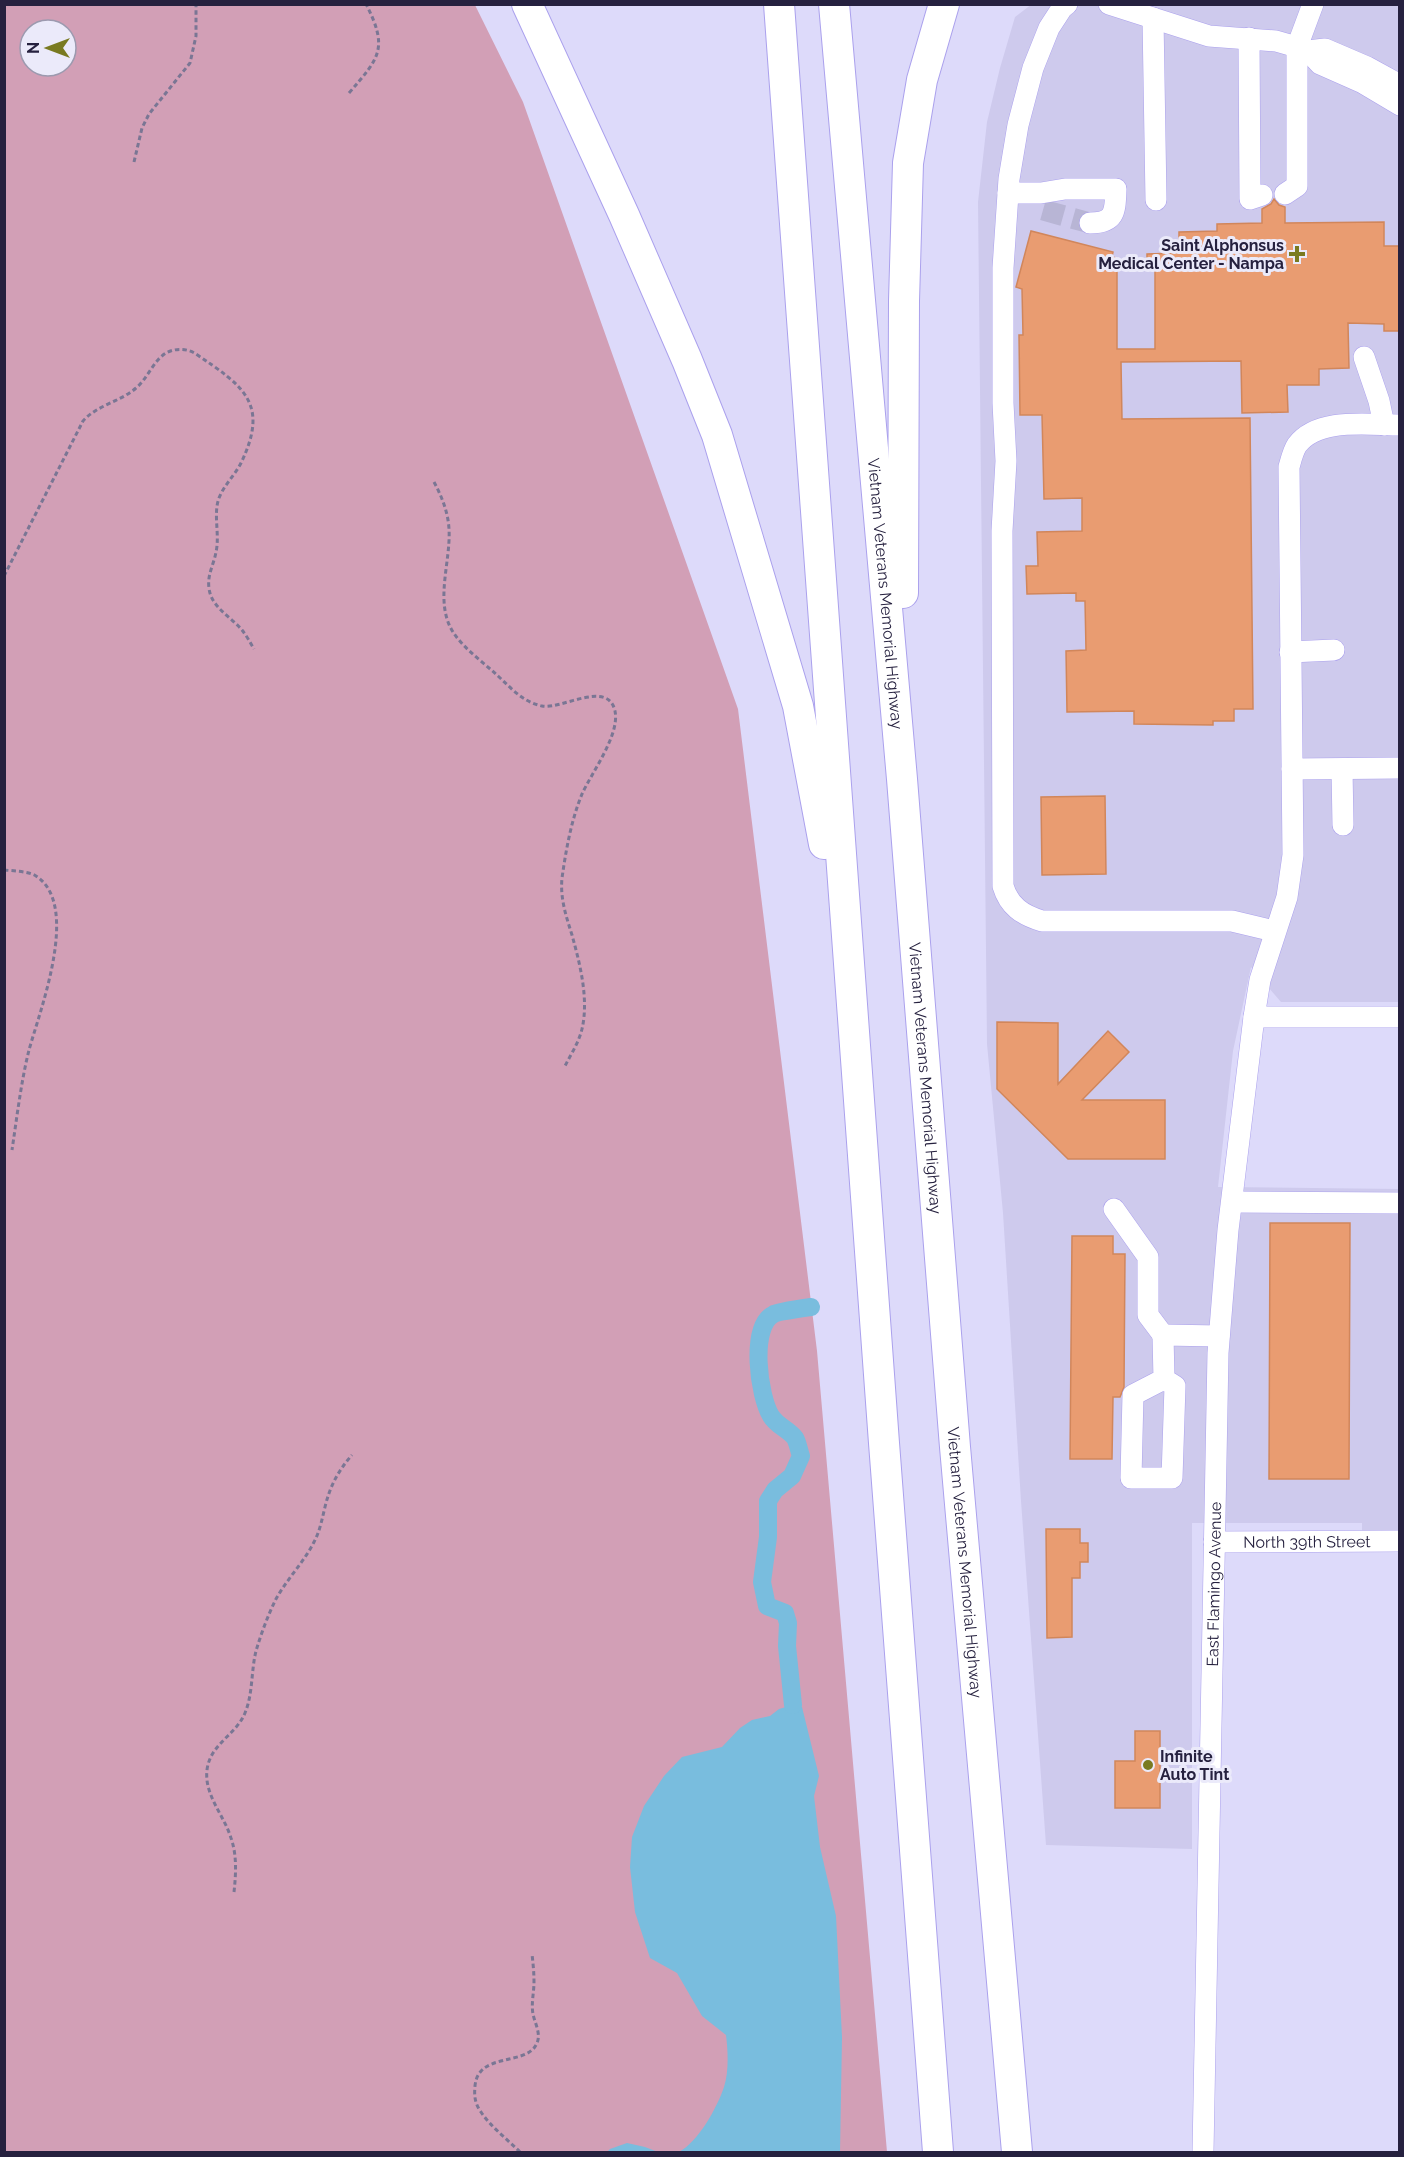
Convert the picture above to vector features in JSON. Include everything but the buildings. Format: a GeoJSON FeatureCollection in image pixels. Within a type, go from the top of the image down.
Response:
{"type":"FeatureCollection","features":[{"type":"Feature","properties":{"kind":"highway"},"geometry":{"type":"LineString","coordinates":[[527,4],[624,215],[717,435],[798,706],[810,780],[848,959]]}},
{"type":"Feature","properties":{"kind":"highway"},"geometry":{"type":"LineString","coordinates":[[779,4],[848,959],[939,2152]]}},
{"type":"Feature","properties":{"kind":"highway","name":"Vietnam Veterans Memorial Highway"},"geometry":{"type":"LineString","coordinates":[[834,4],[902,779],[955,1447],[1017,2152]]}},
{"type":"Feature","properties":{"kind":"highway"},"geometry":{"type":"LineString","coordinates":[[902,779],[904,313],[908,163],[922,80],[944,4]]}},
{"type":"Feature","properties":{"kind":"street"},"geometry":{"type":"LineString","coordinates":[[1067,4],[1049,28],[1033,68],[1018,125],[1008,193],[1003,268],[1002,403],[1006,461],[1002,531],[1002,876],[1006,895],[1017,910],[1028,917],[1042,921],[1232,921],[1274,931]]}},
{"type":"Feature","properties":{"kind":"street"},"geometry":{"type":"LineString","coordinates":[[1109,4],[1209,36],[1276,41],[1302,49],[1325,49],[1367,67],[1400,85]]}},
{"type":"Feature","properties":{"kind":"street"},"geometry":{"type":"LineString","coordinates":[[1285,194],[1297,186],[1302,49],[1313,4]]}},
{"type":"Feature","properties":{"kind":"street"},"geometry":{"type":"LineString","coordinates":[[1153,18],[1156,200]]}},
{"type":"Feature","properties":{"kind":"street"},"geometry":{"type":"LineString","coordinates":[[1249,38],[1250,199],[1262,195]]}},
{"type":"Feature","properties":{"kind":"street"},"geometry":{"type":"LineString","coordinates":[[1302,49],[1320,64],[1363,83],[1400,105]]}},
{"type":"Feature","properties":{"kind":"street"},"geometry":{"type":"LineString","coordinates":[[1008,193],[1042,202],[1065,189],[1116,189],[1115,211],[1108,220],[1090,224]]}},
{"type":"Feature","properties":{"kind":"street"},"geometry":{"type":"LineString","coordinates":[[1364,357],[1380,401],[1392,425]]}},
{"type":"Feature","properties":{"kind":"street","name":"East Flamingo Avenue"},"geometry":{"type":"LineString","coordinates":[[1203,2152],[1219,1336],[1254,1017],[1260,980],[1274,931],[1287,897],[1293,855],[1289,467],[1295,446],[1308,432],[1327,426],[1392,425]]}},
{"type":"Feature","properties":{"kind":"street"},"geometry":{"type":"LineString","coordinates":[[1290,652],[1334,650]]}},
{"type":"Feature","properties":{"kind":"street"},"geometry":{"type":"LineString","coordinates":[[1292,769],[1400,768]]}},
{"type":"Feature","properties":{"kind":"street"},"geometry":{"type":"LineString","coordinates":[[1342,769],[1343,825]]}},
{"type":"Feature","properties":{"kind":"street"},"geometry":{"type":"LineString","coordinates":[[1254,1017],[1400,1017]]}},
{"type":"Feature","properties":{"kind":"street"},"geometry":{"type":"LineString","coordinates":[[1232,1202],[1400,1203]]}},
{"type":"Feature","properties":{"kind":"street"},"geometry":{"type":"LineString","coordinates":[[1114,1209],[1148,1257],[1148,1315],[1163,1335],[1164,1379]]}},
{"type":"Feature","properties":{"kind":"street"},"geometry":{"type":"LineString","coordinates":[[1163,1335],[1219,1336]]}},
{"type":"Feature","properties":{"kind":"street"},"geometry":{"type":"LineString","coordinates":[[1164,1379],[1175,1386],[1172,1478],[1131,1478],[1133,1395],[1164,1379]]}},
{"type":"Feature","properties":{"kind":"street","name":"North 39th Street"},"geometry":{"type":"LineString","coordinates":[[1214,1542],[1400,1541]]}},
{"type":"Feature","properties":{"kind":"path"},"geometry":{"type":"LineString","coordinates":[[134,162],[142,128],[149,114],[190,63],[196,36],[196,4]]}},
{"type":"Feature","properties":{"kind":"path"},"geometry":{"type":"LineString","coordinates":[[350,93],[375,62],[380,48],[377,28],[366,4]]}},
{"type":"Feature","properties":{"kind":"path"},"geometry":{"type":"LineString","coordinates":[[4,576],[83,422],[90,413],[121,398],[137,387],[167,352],[178,349],[191,350],[238,385],[249,398],[254,427],[240,465],[219,498],[216,553],[208,585],[211,597],[221,611],[243,631],[254,649]]}},
{"type":"Feature","properties":{"kind":"path"},"geometry":{"type":"LineString","coordinates":[[434,482],[442,498],[449,531],[445,599],[447,619],[453,632],[466,648],[518,695],[529,702],[544,707],[558,706],[596,695],[604,697],[615,710],[615,723],[610,737],[582,794],[563,870],[562,900],[581,967],[584,1011],[582,1029],[565,1066]]}},
{"type":"Feature","properties":{"kind":"path"},"geometry":{"type":"LineString","coordinates":[[4,870],[36,875],[54,902],[57,918],[52,965],[29,1052],[12,1150]]}},
{"type":"Feature","properties":{"kind":"path"},"geometry":{"type":"LineString","coordinates":[[234,1892],[236,1869],[232,1839],[212,1799],[207,1783],[207,1769],[220,1742],[234,1729],[244,1715],[249,1702],[256,1651],[276,1599],[314,1542],[332,1484],[352,1455]]}},
{"type":"Feature","properties":{"kind":"path"},"geometry":{"type":"LineString","coordinates":[[520,2152],[483,2115],[476,2105],[474,2092],[475,2081],[480,2070],[529,2053],[536,2046],[538,2037],[533,2015],[532,1954]]}},
{"type":"Feature","properties":{"kind":"shaded area"},"geometry":{"type":"Polygon","coordinates":[[[1032,4],[1399,5],[1399,1002],[1281,1002],[1251,967],[1233,1051],[1218,1187],[1399,1189],[1399,1533],[1362,1533],[1362,1523],[1192,1523],[1192,1849],[1046,1845],[1003,1213],[987,1044],[978,202],[987,122],[1000,68],[1015,17],[1032,4]]]}},
{"type":"Feature","properties":{"kind":"shaded area"},"geometry":{"type":"Polygon","coordinates":[[[5,5],[475,5],[523,102],[738,709],[817,1351],[887,2152],[5,2152],[5,5]]]}},
{"type":"Feature","properties":{"kind":"water"},"geometry":{"type":"Polygon","coordinates":[[[793,1705],[802,1707],[819,1776],[814,1796],[820,1847],[836,1916],[842,2037],[840,2152],[679,2152],[700,2133],[721,2095],[726,2081],[728,2055],[726,2035],[702,2016],[677,1973],[650,1958],[635,1912],[630,1867],[632,1837],[644,1806],[664,1776],[682,1757],[722,1747],[740,1728],[752,1720],[770,1716],[779,1709],[793,1705]]]}},
{"type":"Feature","properties":{"kind":"water"},"geometry":{"type":"Polygon","coordinates":[[[627,2143],[645,2147],[658,2152],[607,2152],[627,2143]]]}},
{"type":"Feature","properties":{"kind":"waterway"},"geometry":{"type":"LineString","coordinates":[[793,1705],[787,1646],[788,1623],[785,1613],[767,1606],[762,1582],[768,1537],[768,1501],[775,1490],[792,1476],[801,1456],[795,1438],[773,1419],[767,1407],[760,1379],[759,1347],[761,1332],[766,1321],[774,1314],[811,1307]]}},
{"type":"Feature","properties":{"kind":"tunnel"},"geometry":{"type":"LineString","coordinates":[[1043,210],[1090,223]]}},
{"type":"Feature","properties":{"kind":"place","name":"Saint Alphonsus Medical Center - Nampa"},"geometry":{"type":"Point","coordinates":[1297,254]}},
{"type":"Feature","properties":{"kind":"place","name":"Infinite Auto Tint"},"geometry":{"type":"Point","coordinates":[1148,1765]}}]}
